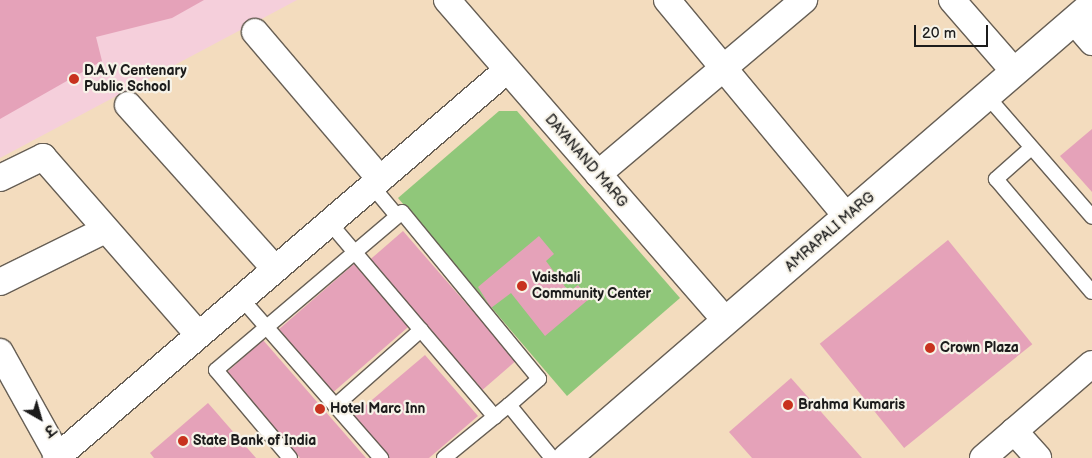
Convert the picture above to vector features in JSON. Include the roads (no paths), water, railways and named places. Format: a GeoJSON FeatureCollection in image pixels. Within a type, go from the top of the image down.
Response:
{"type":"FeatureCollection","features":[{"type":"Feature","properties":{"kind":"street","name":"DAYANAND MARG"},"geometry":{"type":"LineString","coordinates":[[447,0],[726,321]]}},
{"type":"Feature","properties":{"kind":"street"},"geometry":{"type":"LineString","coordinates":[[667,0],[723,70],[847,217]]}},
{"type":"Feature","properties":{"kind":"street"},"geometry":{"type":"LineString","coordinates":[[598,174],[804,0]]}},
{"type":"Feature","properties":{"kind":"street"},"geometry":{"type":"LineString","coordinates":[[952,0],[1014,71]]}},
{"type":"Feature","properties":{"kind":"street"},"geometry":{"type":"LineString","coordinates":[[1083,13],[1092,42]]}},
{"type":"Feature","properties":{"kind":"street","name":"AMRAPALI MARG"},"geometry":{"type":"LineString","coordinates":[[567,458],[1083,13]]}},
{"type":"Feature","properties":{"kind":"street"},"geometry":{"type":"LineString","coordinates":[[255,32],[376,182]]}},
{"type":"Feature","properties":{"kind":"street"},"geometry":{"type":"LineString","coordinates":[[0,352],[57,457],[507,70]]}},
{"type":"Feature","properties":{"kind":"street"},"geometry":{"type":"LineString","coordinates":[[128,105],[275,269]]}},
{"type":"Feature","properties":{"kind":"street"},"geometry":{"type":"LineString","coordinates":[[0,178],[43,157],[198,334]]}},
{"type":"Feature","properties":{"kind":"street"},"geometry":{"type":"LineString","coordinates":[[0,282],[105,230]]}},
{"type":"Feature","properties":{"kind":"street"},"geometry":{"type":"LineString","coordinates":[[983,458],[1092,364]]}},
{"type":"Feature","properties":{"kind":"street"},"geometry":{"type":"LineString","coordinates":[[1014,431],[1038,458]]}},
{"type":"Feature","properties":{"kind":"lane"},"geometry":{"type":"LineString","coordinates":[[986,96],[1092,217]]}},
{"type":"Feature","properties":{"kind":"lane"},"geometry":{"type":"LineString","coordinates":[[1032,148],[996,180],[1092,292]]}},
{"type":"Feature","properties":{"kind":"lane"},"geometry":{"type":"LineString","coordinates":[[376,182],[397,216]]}},
{"type":"Feature","properties":{"kind":"lane"},"geometry":{"type":"LineString","coordinates":[[290,458],[216,370],[402,212],[539,379],[444,458]]}},
{"type":"Feature","properties":{"kind":"lane"},"geometry":{"type":"LineString","coordinates":[[329,222],[495,417]]}},
{"type":"Feature","properties":{"kind":"lane"},"geometry":{"type":"LineString","coordinates":[[241,298],[381,458]]}},
{"type":"Feature","properties":{"kind":"lane"},"geometry":{"type":"LineString","coordinates":[[335,406],[420,330]]}},
{"type":"Feature","properties":{"kind":"lane"},"geometry":{"type":"LineString","coordinates":[[509,405],[552,458]]}},
{"type":"Feature","properties":{"kind":"place","name":"D.A.V Centenary Public School"},"geometry":{"type":"Point","coordinates":[74,79]}},
{"type":"Feature","properties":{"kind":"place","name":"Vaishali Community Center"},"geometry":{"type":"Point","coordinates":[522,286]}},
{"type":"Feature","properties":{"kind":"place","name":"Crown Plaza"},"geometry":{"type":"Point","coordinates":[930,348]}},
{"type":"Feature","properties":{"kind":"place","name":"Brahma Kumaris"},"geometry":{"type":"Point","coordinates":[788,405]}},
{"type":"Feature","properties":{"kind":"place","name":"Hotel Marc Inn"},"geometry":{"type":"Point","coordinates":[320,409]}},
{"type":"Feature","properties":{"kind":"place","name":"State Bank of India"},"geometry":{"type":"Point","coordinates":[183,441]}}]}
